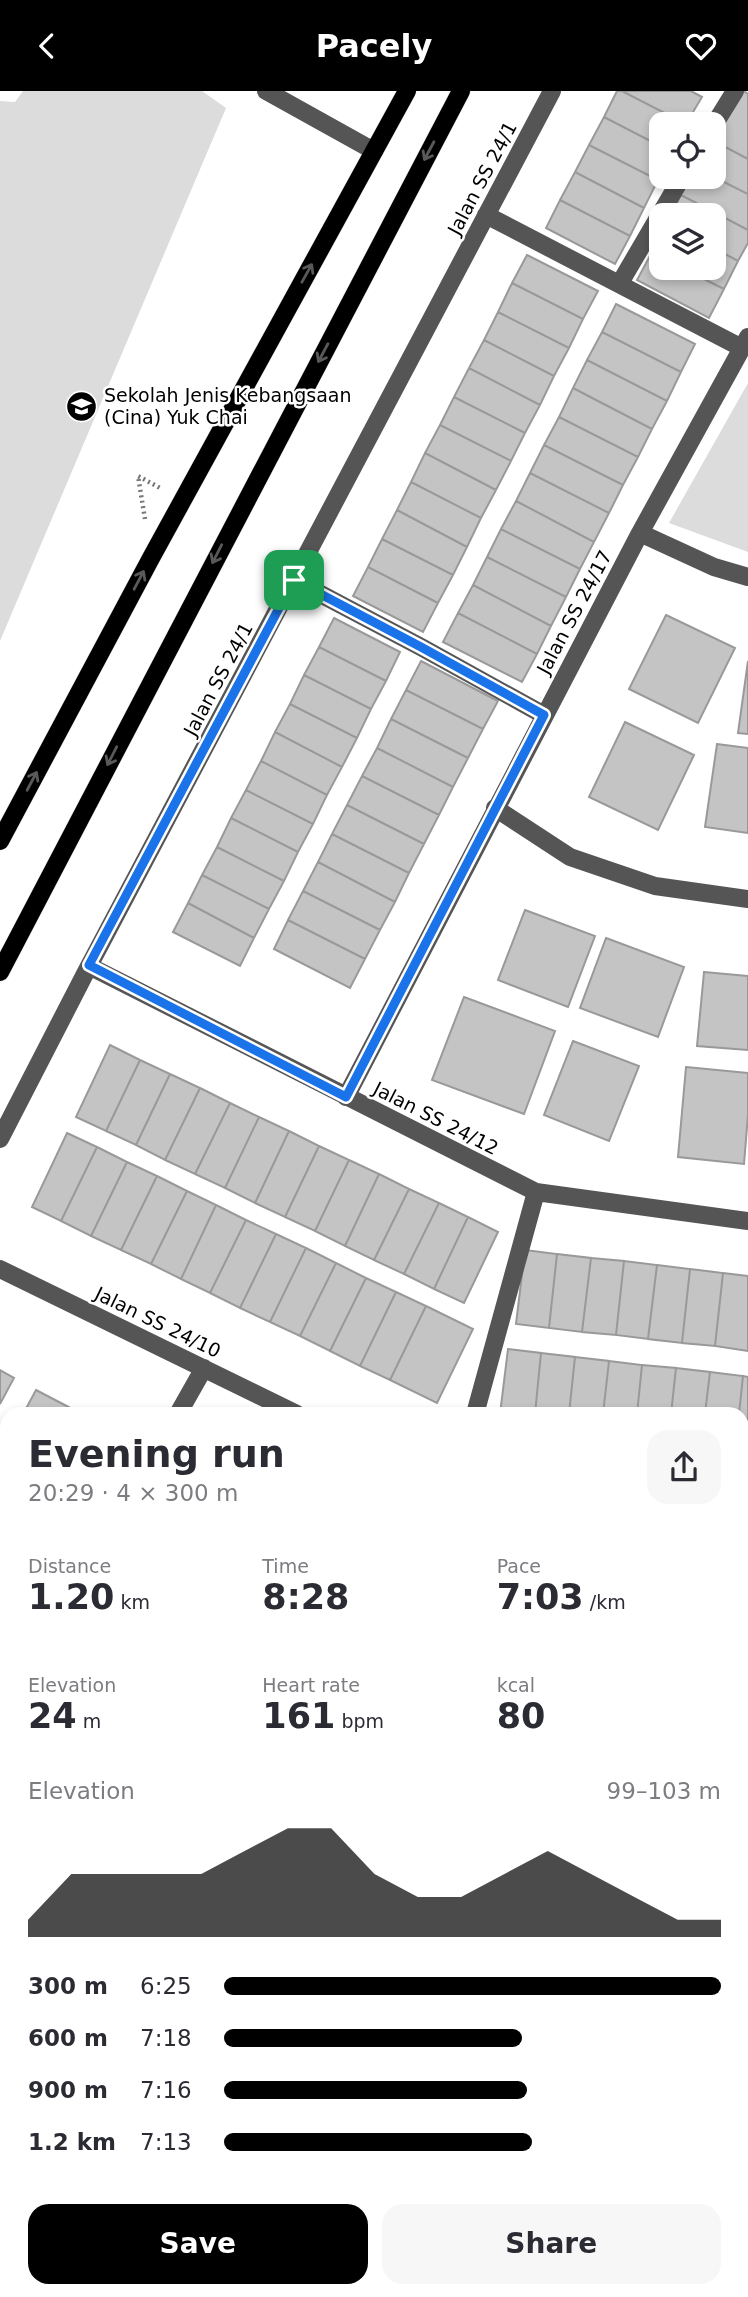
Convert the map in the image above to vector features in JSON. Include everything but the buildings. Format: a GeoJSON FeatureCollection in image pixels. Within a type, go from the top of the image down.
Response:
{"type":"FeatureCollection","features":[{"type":"Feature","properties":{"kind":"main road"},"geometry":{"type":"LineString","coordinates":[[0,841],[150,558],[407,91]]}},
{"type":"Feature","properties":{"kind":"main road"},"geometry":{"type":"LineString","coordinates":[[0,972],[461,91]]}},
{"type":"Feature","properties":{"kind":"street"},"geometry":{"type":"LineString","coordinates":[[266,91],[374,151]]}},
{"type":"Feature","properties":{"kind":"street","name":"Jalan SS 24/1"},"geometry":{"type":"LineString","coordinates":[[0,1139],[89,965],[552,91]]}},
{"type":"Feature","properties":{"kind":"street"},"geometry":{"type":"LineString","coordinates":[[722,112],[735,91]]}},
{"type":"Feature","properties":{"kind":"street"},"geometry":{"type":"LineString","coordinates":[[620,283],[675,189]]}},
{"type":"Feature","properties":{"kind":"street"},"geometry":{"type":"LineString","coordinates":[[486,215],[745,343]]}},
{"type":"Feature","properties":{"kind":"street","name":"Jalan SS 24/17"},"geometry":{"type":"LineString","coordinates":[[346,1097],[640,533],[745,343]]}},
{"type":"Feature","properties":{"kind":"street"},"geometry":{"type":"LineString","coordinates":[[640,533],[713,567],[748,577]]}},
{"type":"Feature","properties":{"kind":"street"},"geometry":{"type":"LineString","coordinates":[[294,580],[544,715]]}},
{"type":"Feature","properties":{"kind":"street"},"geometry":{"type":"LineString","coordinates":[[495,808],[570,857],[655,886],[748,899]]}},
{"type":"Feature","properties":{"kind":"street","name":"Jalan SS 24/12"},"geometry":{"type":"LineString","coordinates":[[89,965],[536,1192],[748,1221]]}},
{"type":"Feature","properties":{"kind":"street"},"geometry":{"type":"LineString","coordinates":[[477,1407],[536,1192]]}},
{"type":"Feature","properties":{"kind":"street","name":"Jalan SS 24/10"},"geometry":{"type":"LineString","coordinates":[[0,1269],[283,1407]]}},
{"type":"Feature","properties":{"kind":"street"},"geometry":{"type":"LineString","coordinates":[[182,1407],[204,1369]]}},
{"type":"Feature","properties":{"kind":"shaded area","name":"Sekolah Jenis Kebangsaan (Cina) Yuk Chai"},"geometry":{"type":"Polygon","coordinates":[[[23,91],[202,91],[226,108],[0,641],[0,101],[15,102],[23,91]]]}},
{"type":"Feature","properties":{"kind":"shaded area"},"geometry":{"type":"Polygon","coordinates":[[[748,383],[748,552],[669,523],[748,383]]]}},
{"type":"Feature","properties":{"kind":"place","name":"Sekolah Jenis Kebangsaan (Cina) Yuk Chai"},"geometry":{"type":"Point","coordinates":[81,406]}},
{"type":"Feature","properties":{"kind":"route"},"geometry":{"type":"LineString","coordinates":[[294,580],[544,715],[346,1097],[89,965],[294,580]]}}]}
